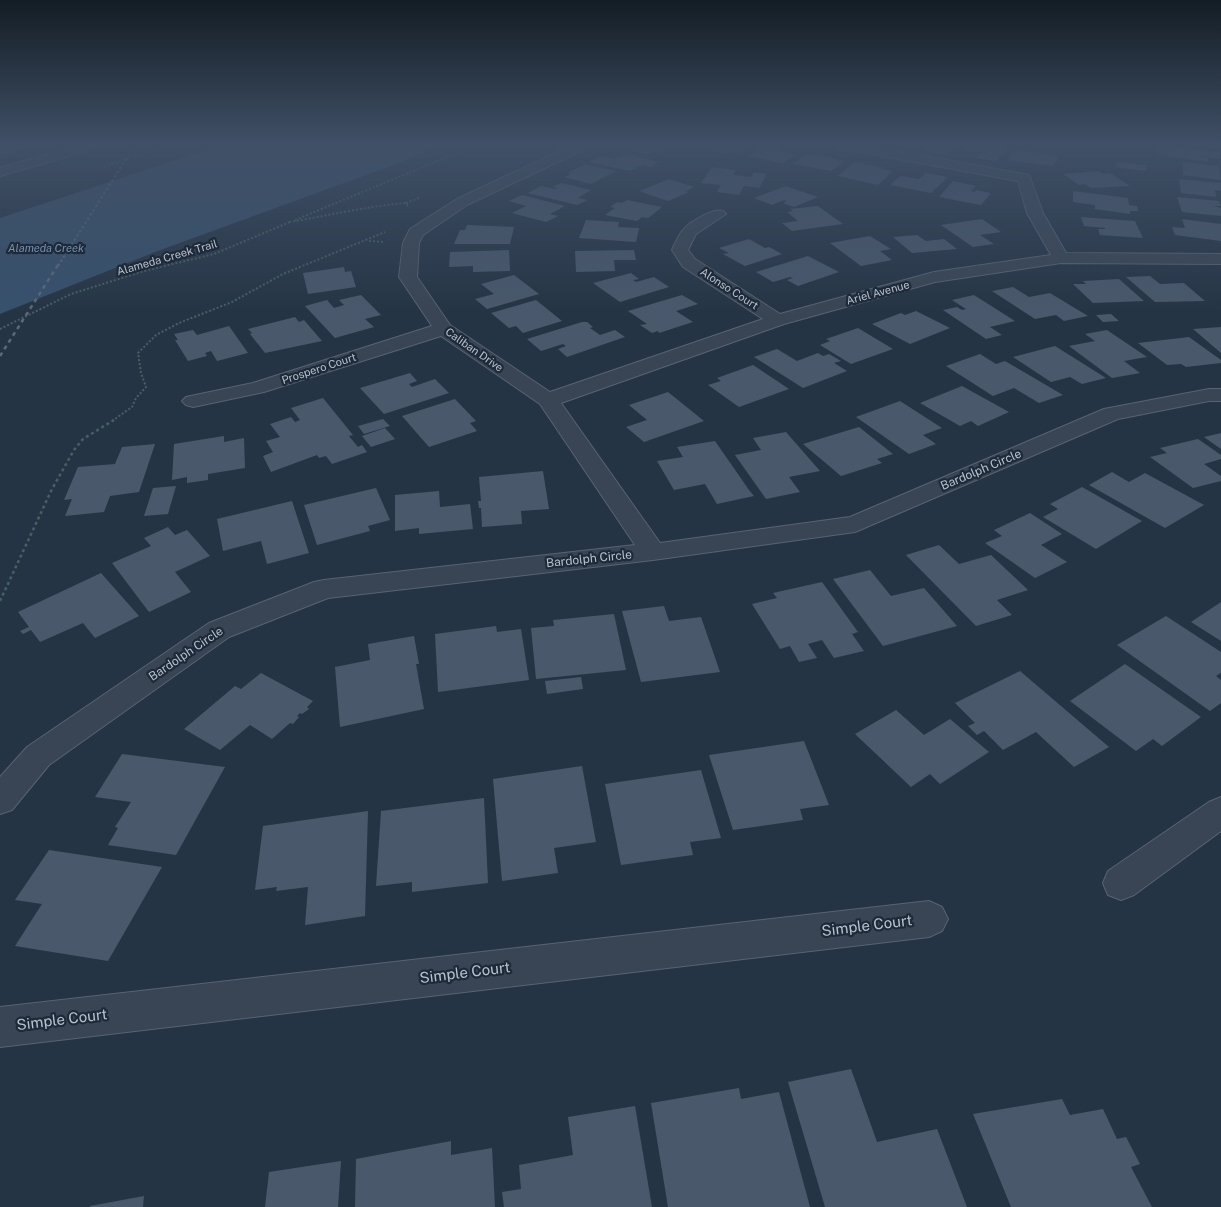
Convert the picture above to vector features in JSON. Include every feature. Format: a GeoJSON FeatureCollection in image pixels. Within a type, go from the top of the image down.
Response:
{"type":"FeatureCollection","features":[{"type":"Feature","properties":{"kind":"street","name":"Caliban Drive"},"geometry":{"type":"LineString","coordinates":[[463,201],[416,232],[411,243],[408,277],[443,329],[548,400],[653,552]]}},
{"type":"Feature","properties":{"kind":"street"},"geometry":{"type":"LineString","coordinates":[[1031,201],[1035,213],[1061,258]]}},
{"type":"Feature","properties":{"kind":"street","name":"Alonso Court"},"geometry":{"type":"LineString","coordinates":[[718,214],[690,231],[680,250],[689,264],[777,320]]}},
{"type":"Feature","properties":{"kind":"street","name":"Ariel Avenue"},"geometry":{"type":"LineString","coordinates":[[548,400],[777,320],[934,277],[1061,258],[1221,259]]}},
{"type":"Feature","properties":{"kind":"street","name":"Prospero Court"},"geometry":{"type":"LineString","coordinates":[[193,401],[257,388],[443,329]]}},
{"type":"Feature","properties":{"kind":"street","name":"Bardolph Circle"},"geometry":{"type":"LineString","coordinates":[[0,800],[38,756],[218,630],[324,589],[653,552],[855,524],[1112,414],[1209,395],[1221,395]]}},
{"type":"Feature","properties":{"kind":"street"},"geometry":{"type":"LineString","coordinates":[[1122,882],[1221,812]]}},
{"type":"Feature","properties":{"kind":"street","name":"Simple Court"},"geometry":{"type":"LineString","coordinates":[[0,1027],[929,919]]}},
{"type":"Feature","properties":{"kind":"path","name":"Alameda Creek Trail"},"geometry":{"type":"LineString","coordinates":[[0,329],[71,294],[144,271],[214,254],[339,201]]}},
{"type":"Feature","properties":{"kind":"path"},"geometry":{"type":"LineString","coordinates":[[289,222],[328,216],[370,206],[406,204],[410,210]]}},
{"type":"Feature","properties":{"kind":"path"},"geometry":{"type":"LineString","coordinates":[[0,601],[52,489],[74,450],[83,439],[132,407],[136,398],[146,386],[141,373],[138,353],[144,345],[167,329],[226,304],[269,280],[389,231]]}},
{"type":"Feature","properties":{"kind":"water","name":"Alameda Creek"},"geometry":{"type":"Polygon","coordinates":[[[50,201],[294,201],[155,252],[0,314],[0,218],[50,201]]]}},
{"type":"Feature","properties":{"kind":"building"},"geometry":{"type":"Polygon","coordinates":[[[510,201],[547,201],[565,206],[550,214],[558,216],[546,222],[512,213],[526,206],[510,201]]]}},
{"type":"Feature","properties":{"kind":"building"},"geometry":{"type":"Polygon","coordinates":[[[562,201],[584,201],[577,205],[562,201]]]}},
{"type":"Feature","properties":{"kind":"building"},"geometry":{"type":"Polygon","coordinates":[[[634,201],[662,207],[648,218],[642,217],[637,221],[605,215],[615,208],[610,207],[617,202],[634,201]]]}},
{"type":"Feature","properties":{"kind":"building"},"geometry":{"type":"Polygon","coordinates":[[[763,201],[781,201],[772,205],[763,201]]]}},
{"type":"Feature","properties":{"kind":"building"},"geometry":{"type":"Polygon","coordinates":[[[786,201],[808,201],[794,207],[783,203],[786,201]]]}},
{"type":"Feature","properties":{"kind":"building"},"geometry":{"type":"Polygon","coordinates":[[[962,201],[984,201],[981,205],[962,201]]]}},
{"type":"Feature","properties":{"kind":"building"},"geometry":{"type":"Polygon","coordinates":[[[1128,201],[1129,205],[1137,206],[1138,211],[1130,211],[1130,214],[1095,209],[1095,205],[1073,202],[1128,201]]]}},
{"type":"Feature","properties":{"kind":"building"},"geometry":{"type":"Polygon","coordinates":[[[1178,201],[1219,201],[1221,206],[1214,206],[1221,208],[1221,216],[1182,212],[1178,201]]]}},
{"type":"Feature","properties":{"kind":"building"},"geometry":{"type":"Polygon","coordinates":[[[818,206],[843,224],[792,231],[782,223],[798,221],[787,212],[793,211],[790,209],[818,206]]]}},
{"type":"Feature","properties":{"kind":"building"},"geometry":{"type":"Polygon","coordinates":[[[1081,217],[1135,221],[1143,238],[1100,235],[1098,229],[1105,228],[1084,226],[1081,217]]]}},
{"type":"Feature","properties":{"kind":"building"},"geometry":{"type":"Polygon","coordinates":[[[982,219],[1001,232],[980,235],[994,244],[973,247],[941,225],[982,219]]]}},
{"type":"Feature","properties":{"kind":"building"},"geometry":{"type":"Polygon","coordinates":[[[1182,219],[1221,224],[1221,241],[1175,235],[1172,227],[1185,228],[1182,219]]]}},
{"type":"Feature","properties":{"kind":"building"},"geometry":{"type":"Polygon","coordinates":[[[586,220],[619,222],[618,227],[639,228],[636,242],[579,238],[586,220]]]}},
{"type":"Feature","properties":{"kind":"building"},"geometry":{"type":"Polygon","coordinates":[[[467,225],[514,227],[510,244],[454,244],[460,230],[465,230],[467,225]]]}},
{"type":"Feature","properties":{"kind":"building"},"geometry":{"type":"Polygon","coordinates":[[[917,235],[926,241],[944,239],[957,249],[912,253],[893,237],[917,235]]]}},
{"type":"Feature","properties":{"kind":"building"},"geometry":{"type":"Polygon","coordinates":[[[870,236],[891,249],[880,251],[892,260],[861,266],[830,243],[870,236]]]}},
{"type":"Feature","properties":{"kind":"building"},"geometry":{"type":"Polygon","coordinates":[[[749,239],[765,248],[769,247],[782,254],[745,266],[723,254],[729,253],[719,248],[749,239]]]}},
{"type":"Feature","properties":{"kind":"building"},"geometry":{"type":"Polygon","coordinates":[[[509,250],[510,271],[473,272],[473,266],[449,267],[450,252],[509,250]]]}},
{"type":"Feature","properties":{"kind":"building"},"geometry":{"type":"Polygon","coordinates":[[[634,250],[636,260],[614,260],[615,271],[576,272],[575,251],[634,250]]]}},
{"type":"Feature","properties":{"kind":"building"},"geometry":{"type":"Polygon","coordinates":[[[808,256],[839,272],[798,286],[787,280],[793,278],[790,277],[773,282],[756,272],[808,256]]]}},
{"type":"Feature","properties":{"kind":"building"},"geometry":{"type":"Polygon","coordinates":[[[344,267],[345,272],[351,271],[356,287],[308,294],[303,273],[344,267]]]}},
{"type":"Feature","properties":{"kind":"building"},"geometry":{"type":"Polygon","coordinates":[[[631,273],[639,279],[633,280],[636,282],[654,277],[669,287],[620,302],[593,283],[631,273]]]}},
{"type":"Feature","properties":{"kind":"building"},"geometry":{"type":"Polygon","coordinates":[[[514,275],[539,294],[487,309],[475,299],[494,294],[481,284],[514,275]]]}},
{"type":"Feature","properties":{"kind":"building"},"geometry":{"type":"Polygon","coordinates":[[[1150,276],[1160,284],[1184,283],[1205,301],[1155,302],[1126,277],[1150,276]]]}},
{"type":"Feature","properties":{"kind":"building"},"geometry":{"type":"Polygon","coordinates":[[[1119,279],[1144,301],[1093,303],[1073,284],[1086,284],[1083,281],[1119,279]]]}},
{"type":"Feature","properties":{"kind":"building"},"geometry":{"type":"Polygon","coordinates":[[[1013,287],[1029,297],[1050,293],[1088,316],[1064,321],[1056,315],[1035,319],[992,291],[1013,287]]]}},
{"type":"Feature","properties":{"kind":"building"},"geometry":{"type":"Polygon","coordinates":[[[361,295],[381,315],[365,319],[374,327],[335,338],[305,306],[327,300],[334,308],[344,305],[339,300],[361,295]]]}},
{"type":"Feature","properties":{"kind":"building"},"geometry":{"type":"Polygon","coordinates":[[[682,295],[698,304],[676,311],[693,322],[659,333],[658,331],[652,333],[640,325],[647,324],[628,311],[682,295]]]}},
{"type":"Feature","properties":{"kind":"building"},"geometry":{"type":"Polygon","coordinates":[[[974,295],[1015,321],[990,327],[1002,335],[986,339],[943,310],[957,307],[962,310],[966,309],[952,300],[974,295]]]}},
{"type":"Feature","properties":{"kind":"building"},"geometry":{"type":"Polygon","coordinates":[[[536,300],[562,321],[523,333],[516,326],[509,328],[491,313],[536,300]]]}},
{"type":"Feature","properties":{"kind":"building"},"geometry":{"type":"Polygon","coordinates":[[[916,311],[950,328],[910,344],[872,324],[901,313],[905,315],[916,311]]]}},
{"type":"Feature","properties":{"kind":"building"},"geometry":{"type":"Polygon","coordinates":[[[1111,314],[1119,321],[1103,322],[1096,315],[1111,314]]]}},
{"type":"Feature","properties":{"kind":"building"},"geometry":{"type":"Polygon","coordinates":[[[295,317],[299,322],[304,320],[322,341],[265,353],[248,329],[295,317]]]}},
{"type":"Feature","properties":{"kind":"building"},"geometry":{"type":"Polygon","coordinates":[[[587,322],[593,327],[590,328],[600,335],[615,330],[625,337],[567,357],[558,349],[566,346],[563,344],[541,351],[527,339],[587,322]]]}},
{"type":"Feature","properties":{"kind":"building"},"geometry":{"type":"Polygon","coordinates":[[[229,326],[248,353],[217,361],[211,351],[205,353],[207,356],[188,361],[175,340],[178,340],[174,334],[193,330],[197,335],[229,326]]]}},
{"type":"Feature","properties":{"kind":"building"},"geometry":{"type":"Polygon","coordinates":[[[1221,327],[1221,353],[1193,329],[1221,327]]]}},
{"type":"Feature","properties":{"kind":"building"},"geometry":{"type":"Polygon","coordinates":[[[858,328],[893,349],[851,364],[820,345],[830,341],[826,339],[858,328]]]}},
{"type":"Feature","properties":{"kind":"building"},"geometry":{"type":"Polygon","coordinates":[[[1107,330],[1147,357],[1124,361],[1140,373],[1112,378],[1069,346],[1095,341],[1085,334],[1107,330]]]}},
{"type":"Feature","properties":{"kind":"building"},"geometry":{"type":"Polygon","coordinates":[[[1189,337],[1221,360],[1221,363],[1186,367],[1181,364],[1167,365],[1138,343],[1189,337]]]}},
{"type":"Feature","properties":{"kind":"building"},"geometry":{"type":"Polygon","coordinates":[[[1055,346],[1106,378],[1082,384],[1070,377],[1051,382],[1013,357],[1055,346]]]}},
{"type":"Feature","properties":{"kind":"building"},"geometry":{"type":"Polygon","coordinates":[[[777,349],[797,361],[818,353],[823,356],[829,354],[841,361],[834,363],[847,371],[803,388],[754,357],[777,349]]]}},
{"type":"Feature","properties":{"kind":"building"},"geometry":{"type":"Polygon","coordinates":[[[980,354],[996,364],[1005,361],[1063,395],[1039,403],[1014,388],[993,396],[946,366],[980,354]]]}},
{"type":"Feature","properties":{"kind":"building"},"geometry":{"type":"Polygon","coordinates":[[[753,365],[789,389],[739,407],[708,385],[721,381],[717,378],[753,365]]]}},
{"type":"Feature","properties":{"kind":"building"},"geometry":{"type":"Polygon","coordinates":[[[410,373],[417,381],[409,384],[412,387],[435,379],[449,393],[384,414],[360,388],[410,373]]]}},
{"type":"Feature","properties":{"kind":"building"},"geometry":{"type":"Polygon","coordinates":[[[962,386],[1009,412],[978,426],[971,421],[960,426],[920,403],[962,386]]]}},
{"type":"Feature","properties":{"kind":"building"},"geometry":{"type":"Polygon","coordinates":[[[668,392],[704,421],[644,442],[626,427],[647,420],[629,405],[668,392]]]}},
{"type":"Feature","properties":{"kind":"building"},"geometry":{"type":"Polygon","coordinates":[[[323,398],[353,435],[349,436],[358,447],[362,445],[367,452],[332,464],[326,456],[319,458],[317,455],[271,472],[263,456],[273,452],[266,441],[280,437],[270,424],[291,417],[295,422],[300,420],[291,408],[323,398]]]}},
{"type":"Feature","properties":{"kind":"building"},"geometry":{"type":"Polygon","coordinates":[[[455,399],[476,421],[470,423],[477,431],[429,447],[402,416],[455,399]]]}},
{"type":"Feature","properties":{"kind":"building"},"geometry":{"type":"Polygon","coordinates":[[[900,401],[942,428],[923,435],[936,444],[909,454],[856,417],[900,401]]]}},
{"type":"Feature","properties":{"kind":"building"},"geometry":{"type":"Polygon","coordinates":[[[383,419],[390,426],[364,434],[358,426],[383,419]]]}},
{"type":"Feature","properties":{"kind":"building"},"geometry":{"type":"Polygon","coordinates":[[[859,427],[893,454],[877,459],[882,463],[841,476],[803,444],[859,427]]]}},
{"type":"Feature","properties":{"kind":"building"},"geometry":{"type":"Polygon","coordinates":[[[385,428],[395,439],[371,447],[362,436],[385,428]]]}},
{"type":"Feature","properties":{"kind":"building"},"geometry":{"type":"Polygon","coordinates":[[[786,432],[820,471],[789,477],[800,492],[766,499],[735,455],[761,450],[753,438],[786,432]]]}},
{"type":"Feature","properties":{"kind":"building"},"geometry":{"type":"Polygon","coordinates":[[[1221,433],[1221,449],[1204,437],[1221,433]]]}},
{"type":"Feature","properties":{"kind":"building"},"geometry":{"type":"Polygon","coordinates":[[[224,436],[224,442],[244,438],[245,468],[208,474],[208,480],[187,483],[187,477],[172,480],[174,444],[224,436]]]}},
{"type":"Feature","properties":{"kind":"building"},"geometry":{"type":"Polygon","coordinates":[[[1198,439],[1221,455],[1221,459],[1204,464],[1221,476],[1221,481],[1193,488],[1150,457],[1167,453],[1160,448],[1198,439]]]}},
{"type":"Feature","properties":{"kind":"building"},"geometry":{"type":"Polygon","coordinates":[[[715,441],[754,496],[717,504],[705,484],[674,490],[657,461],[683,457],[677,447],[715,441]]]}},
{"type":"Feature","properties":{"kind":"building"},"geometry":{"type":"Polygon","coordinates":[[[155,444],[139,492],[110,496],[104,512],[65,516],[72,499],[64,500],[78,467],[115,464],[122,447],[155,444]]]}},
{"type":"Feature","properties":{"kind":"building"},"geometry":{"type":"Polygon","coordinates":[[[543,471],[549,509],[521,511],[522,524],[482,527],[481,508],[479,508],[478,501],[481,501],[479,477],[543,471]]]}},
{"type":"Feature","properties":{"kind":"building"},"geometry":{"type":"Polygon","coordinates":[[[1112,472],[1129,482],[1145,473],[1204,505],[1165,528],[1089,485],[1112,472]]]}},
{"type":"Feature","properties":{"kind":"building"},"geometry":{"type":"Polygon","coordinates":[[[176,486],[168,514],[144,516],[153,488],[176,486]]]}},
{"type":"Feature","properties":{"kind":"building"},"geometry":{"type":"Polygon","coordinates":[[[1082,487],[1142,521],[1096,549],[1043,517],[1058,509],[1050,504],[1082,487]]]}},
{"type":"Feature","properties":{"kind":"building"},"geometry":{"type":"Polygon","coordinates":[[[376,488],[390,520],[368,526],[370,531],[317,545],[304,505],[376,488]]]}},
{"type":"Feature","properties":{"kind":"building"},"geometry":{"type":"Polygon","coordinates":[[[439,491],[440,507],[470,504],[473,529],[419,534],[419,528],[395,531],[395,495],[439,491]]]}},
{"type":"Feature","properties":{"kind":"building"},"geometry":{"type":"Polygon","coordinates":[[[292,501],[309,553],[267,564],[261,541],[223,551],[217,519],[292,501]]]}},
{"type":"Feature","properties":{"kind":"building"},"geometry":{"type":"Polygon","coordinates":[[[1030,513],[1062,534],[1041,545],[1067,562],[1035,578],[985,543],[1002,536],[994,530],[1030,513]]]}},
{"type":"Feature","properties":{"kind":"building"},"geometry":{"type":"Polygon","coordinates":[[[168,527],[175,535],[187,530],[210,556],[175,572],[191,592],[149,612],[112,563],[151,546],[144,538],[168,527]]]}},
{"type":"Feature","properties":{"kind":"building"},"geometry":{"type":"Polygon","coordinates":[[[939,545],[959,564],[991,555],[1028,590],[997,600],[1012,615],[976,626],[906,555],[939,545]]]}},
{"type":"Feature","properties":{"kind":"building"},"geometry":{"type":"Polygon","coordinates":[[[870,570],[891,596],[924,588],[957,626],[883,646],[833,579],[870,570]]]}},
{"type":"Feature","properties":{"kind":"building"},"geometry":{"type":"Polygon","coordinates":[[[101,573],[139,616],[95,638],[83,623],[40,642],[31,630],[23,634],[20,631],[29,627],[18,612],[101,573]]]}},
{"type":"Feature","properties":{"kind":"building"},"geometry":{"type":"Polygon","coordinates":[[[822,582],[858,632],[852,634],[864,651],[834,658],[822,640],[808,644],[817,658],[799,662],[790,646],[780,649],[752,604],[777,598],[773,593],[822,582]]]}},
{"type":"Feature","properties":{"kind":"building"},"geometry":{"type":"Polygon","coordinates":[[[1221,602],[1221,641],[1191,622],[1221,602]]]}},
{"type":"Feature","properties":{"kind":"building"},"geometry":{"type":"Polygon","coordinates":[[[664,606],[669,621],[701,617],[720,672],[641,682],[622,611],[664,606]]]}},
{"type":"Feature","properties":{"kind":"building"},"geometry":{"type":"Polygon","coordinates":[[[614,614],[626,670],[536,679],[531,628],[554,626],[553,620],[614,614]]]}},
{"type":"Feature","properties":{"kind":"building"},"geometry":{"type":"Polygon","coordinates":[[[1166,616],[1221,652],[1221,673],[1216,676],[1221,680],[1221,703],[1210,711],[1117,645],[1166,616]]]}},
{"type":"Feature","properties":{"kind":"building"},"geometry":{"type":"Polygon","coordinates":[[[496,626],[497,632],[521,629],[529,680],[438,692],[435,634],[496,626]]]}},
{"type":"Feature","properties":{"kind":"building"},"geometry":{"type":"Polygon","coordinates":[[[414,636],[419,664],[416,664],[424,709],[340,727],[335,667],[370,660],[368,644],[414,636]]]}},
{"type":"Feature","properties":{"kind":"building"},"geometry":{"type":"Polygon","coordinates":[[[1125,664],[1201,717],[1162,746],[1153,739],[1136,751],[1070,701],[1125,664]]]}},
{"type":"Feature","properties":{"kind":"building"},"geometry":{"type":"Polygon","coordinates":[[[1020,671],[1109,747],[1074,767],[1036,732],[1003,750],[984,731],[977,735],[968,726],[975,723],[955,703],[1020,671]]]}},
{"type":"Feature","properties":{"kind":"building"},"geometry":{"type":"Polygon","coordinates":[[[261,673],[313,701],[307,707],[309,709],[297,716],[299,717],[293,724],[290,723],[272,739],[250,725],[220,750],[184,729],[235,686],[241,689],[261,673]]]}},
{"type":"Feature","properties":{"kind":"building"},"geometry":{"type":"Polygon","coordinates":[[[581,677],[583,689],[547,694],[545,681],[581,677]]]}},
{"type":"Feature","properties":{"kind":"building"},"geometry":{"type":"Polygon","coordinates":[[[896,710],[924,735],[950,719],[989,752],[940,784],[930,774],[911,787],[855,734],[896,710]]]}},
{"type":"Feature","properties":{"kind":"building"},"geometry":{"type":"Polygon","coordinates":[[[804,741],[829,805],[800,809],[803,820],[733,830],[709,755],[804,741]]]}},
{"type":"Feature","properties":{"kind":"building"},"geometry":{"type":"Polygon","coordinates":[[[122,754],[225,767],[176,855],[108,845],[118,828],[115,827],[131,802],[95,797],[122,754]]]}},
{"type":"Feature","properties":{"kind":"building"},"geometry":{"type":"Polygon","coordinates":[[[582,766],[596,842],[554,848],[558,873],[502,881],[493,779],[582,766]]]}},
{"type":"Feature","properties":{"kind":"building"},"geometry":{"type":"Polygon","coordinates":[[[701,770],[721,838],[690,842],[693,855],[621,865],[605,784],[701,770]]]}},
{"type":"Feature","properties":{"kind":"building"},"geometry":{"type":"Polygon","coordinates":[[[484,798],[488,883],[412,892],[412,882],[376,886],[381,811],[484,798]]]}},
{"type":"Feature","properties":{"kind":"building"},"geometry":{"type":"Polygon","coordinates":[[[368,811],[365,916],[305,925],[308,887],[276,891],[277,887],[255,890],[263,826],[368,811]]]}},
{"type":"Feature","properties":{"kind":"building"},"geometry":{"type":"Polygon","coordinates":[[[49,850],[162,867],[108,961],[15,946],[42,904],[15,900],[49,850]]]}},
{"type":"Feature","properties":{"kind":"building"},"geometry":{"type":"Polygon","coordinates":[[[851,1069],[877,1142],[937,1129],[967,1207],[825,1207],[788,1082],[851,1069]]]}},
{"type":"Feature","properties":{"kind":"building"},"geometry":{"type":"Polygon","coordinates":[[[739,1088],[741,1099],[779,1092],[810,1207],[668,1207],[651,1103],[739,1088]]]}},
{"type":"Feature","properties":{"kind":"building"},"geometry":{"type":"Polygon","coordinates":[[[1062,1099],[1070,1115],[1103,1109],[1117,1139],[1126,1137],[1140,1164],[1131,1167],[1152,1207],[1011,1207],[973,1114],[1062,1099]]]}},
{"type":"Feature","properties":{"kind":"building"},"geometry":{"type":"Polygon","coordinates":[[[635,1106],[652,1207],[504,1207],[502,1192],[521,1189],[519,1165],[573,1155],[568,1117],[635,1106]]]}},
{"type":"Feature","properties":{"kind":"building"},"geometry":{"type":"Polygon","coordinates":[[[451,1141],[451,1155],[492,1148],[495,1207],[355,1207],[356,1159],[451,1141]]]}},
{"type":"Feature","properties":{"kind":"building"},"geometry":{"type":"Polygon","coordinates":[[[341,1161],[338,1207],[265,1207],[269,1172],[341,1161]]]}},
{"type":"Feature","properties":{"kind":"building"},"geometry":{"type":"Polygon","coordinates":[[[144,1196],[143,1207],[90,1207],[90,1206],[144,1196]]]}},
{"type":"Feature","properties":{"kind":"railway"},"geometry":{"type":"LineString","coordinates":[[58,266],[99,201]]}},
{"type":"Feature","properties":{"kind":"railway"},"geometry":{"type":"LineString","coordinates":[[0,356],[58,265]]}}]}
